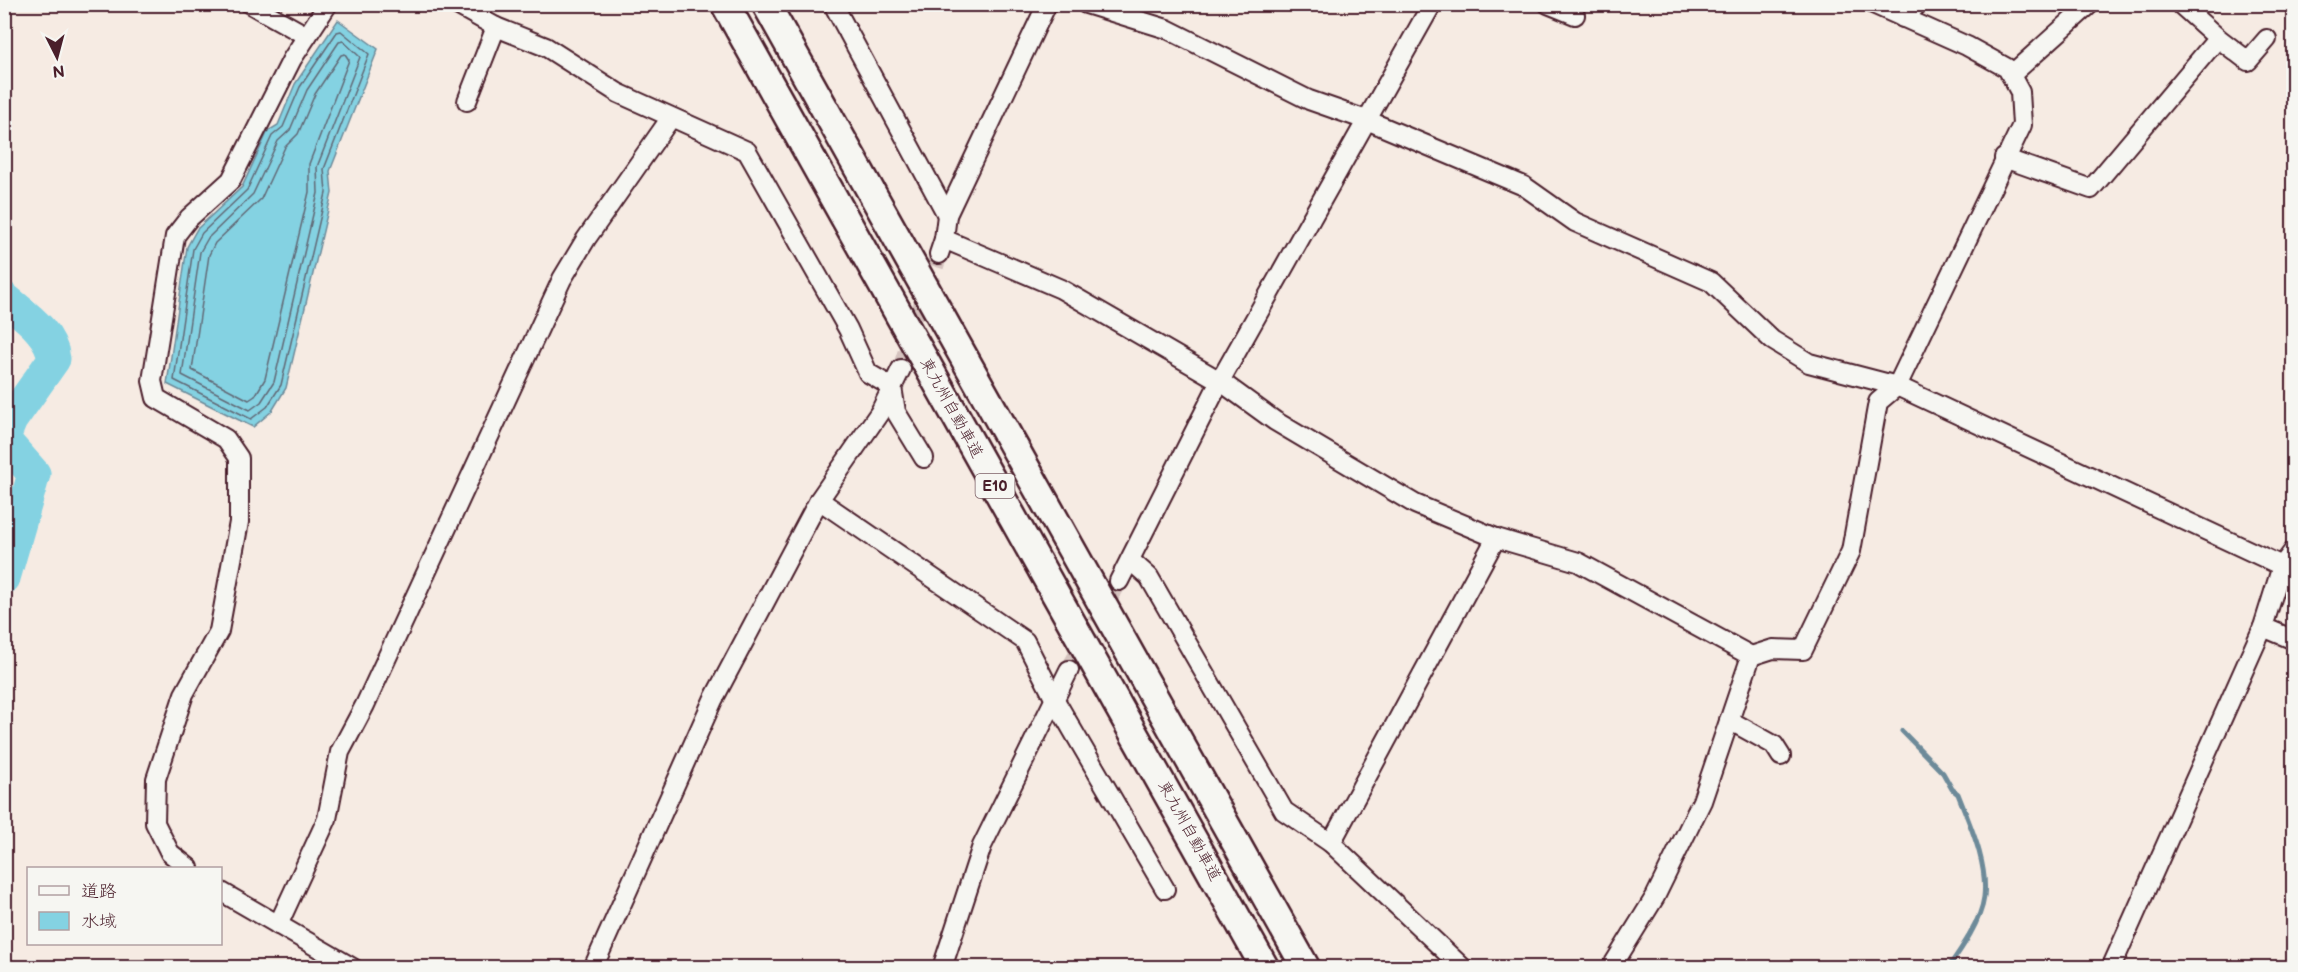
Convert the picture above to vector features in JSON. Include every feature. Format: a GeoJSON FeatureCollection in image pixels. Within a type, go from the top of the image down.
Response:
{"type":"FeatureCollection","features":[{"type":"Feature","properties":{"kind":"highway","name":"東九州自動車道"},"geometry":{"type":"LineString","coordinates":[[725,4],[1265,968]]}},
{"type":"Feature","properties":{"kind":"highway","name":"E10"},"geometry":{"type":"LineString","coordinates":[[766,4],[1306,968]]}},
{"type":"Feature","properties":{"kind":"street"},"geometry":{"type":"LineString","coordinates":[[250,4],[307,36]]}},
{"type":"Feature","properties":{"kind":"street"},"geometry":{"type":"LineString","coordinates":[[188,867],[170,853],[155,823],[156,779],[184,694],[219,631],[239,522],[239,458],[226,439],[156,398],[153,381],[175,236],[189,218],[231,180],[292,59],[328,4]]}},
{"type":"Feature","properties":{"kind":"street"},"geometry":{"type":"LineString","coordinates":[[455,4],[496,27],[546,47],[618,93],[670,119],[747,151],[848,328],[868,373],[892,387]]}},
{"type":"Feature","properties":{"kind":"street"},"geometry":{"type":"LineString","coordinates":[[833,4],[947,215]]}},
{"type":"Feature","properties":{"kind":"street"},"geometry":{"type":"LineString","coordinates":[[1047,4],[947,215],[942,246],[1061,289],[1220,381],[1275,421],[1415,504],[1496,538],[1578,562],[1751,656],[1773,649],[1803,650],[1851,550],[1878,402],[1897,386],[2004,158],[2022,125],[2020,92],[2007,68],[1967,46],[1872,4]]}},
{"type":"Feature","properties":{"kind":"street"},"geometry":{"type":"LineString","coordinates":[[1086,4],[1167,29],[1309,100],[1369,121],[1524,186],[1575,222],[1711,282],[1772,340],[1809,363],[1897,386],[2282,566]]}},
{"type":"Feature","properties":{"kind":"street"},"geometry":{"type":"LineString","coordinates":[[1119,581],[1220,381],[1369,121],[1432,4]]}},
{"type":"Feature","properties":{"kind":"street"},"geometry":{"type":"LineString","coordinates":[[1548,4],[1575,15]]}},
{"type":"Feature","properties":{"kind":"street"},"geometry":{"type":"LineString","coordinates":[[1903,18],[1918,4]]}},
{"type":"Feature","properties":{"kind":"street"},"geometry":{"type":"LineString","coordinates":[[2011,75],[2090,4]]}},
{"type":"Feature","properties":{"kind":"street"},"geometry":{"type":"LineString","coordinates":[[2180,4],[2248,61],[2267,39]]}},
{"type":"Feature","properties":{"kind":"street"},"geometry":{"type":"LineString","coordinates":[[467,101],[496,27]]}},
{"type":"Feature","properties":{"kind":"street"},"geometry":{"type":"LineString","coordinates":[[2004,158],[2091,189],[2218,38]]}},
{"type":"Feature","properties":{"kind":"street"},"geometry":{"type":"LineString","coordinates":[[278,925],[327,819],[340,752],[365,705],[562,279],[586,239],[670,119]]}},
{"type":"Feature","properties":{"kind":"street"},"geometry":{"type":"LineString","coordinates":[[593,967],[713,700],[819,500],[880,412],[901,369]]}},
{"type":"Feature","properties":{"kind":"street"},"geometry":{"type":"LineString","coordinates":[[892,387],[896,412],[924,458]]}},
{"type":"Feature","properties":{"kind":"street"},"geometry":{"type":"LineString","coordinates":[[819,500],[1025,641],[1055,700],[1165,889]]}},
{"type":"Feature","properties":{"kind":"street"},"geometry":{"type":"LineString","coordinates":[[1331,843],[1496,538]]}},
{"type":"Feature","properties":{"kind":"street"},"geometry":{"type":"LineString","coordinates":[[2111,968],[2263,627],[2282,566],[2294,550]]}},
{"type":"Feature","properties":{"kind":"street"},"geometry":{"type":"LineString","coordinates":[[1130,560],[1149,577],[1284,811],[1331,843],[1463,968]]}},
{"type":"Feature","properties":{"kind":"street"},"geometry":{"type":"LineString","coordinates":[[2263,627],[2294,640]]}},
{"type":"Feature","properties":{"kind":"street"},"geometry":{"type":"LineString","coordinates":[[1611,968],[1655,897],[1702,801],[1751,656]]}},
{"type":"Feature","properties":{"kind":"street"},"geometry":{"type":"LineString","coordinates":[[942,968],[982,846],[1070,670]]}},
{"type":"Feature","properties":{"kind":"street"},"geometry":{"type":"LineString","coordinates":[[1729,720],[1774,745],[1781,756]]}},
{"type":"Feature","properties":{"kind":"street"},"geometry":{"type":"LineString","coordinates":[[222,892],[353,968]]}},
{"type":"Feature","properties":{"kind":"water"},"geometry":{"type":"Polygon","coordinates":[[[338,20],[378,49],[330,171],[332,193],[286,388],[272,411],[253,427],[167,384],[187,247],[197,229],[242,187],[268,131],[278,125],[295,84],[338,20]]]}},
{"type":"Feature","properties":{"kind":"waterway"},"geometry":{"type":"LineString","coordinates":[[4,298],[42,332],[48,340],[54,359],[11,420],[4,437]]}},
{"type":"Feature","properties":{"kind":"waterway"},"geometry":{"type":"LineString","coordinates":[[4,440],[34,474],[4,578]]}},
{"type":"Feature","properties":{"kind":"waterway"},"geometry":{"type":"LineString","coordinates":[[1902,731],[1943,773],[1952,789],[1958,794],[1981,858],[1985,884],[1982,906],[1970,934],[1948,968]]}},
{"type":"Feature","properties":{"kind":"tunnel"},"geometry":{"type":"LineString","coordinates":[[901,369],[939,254]]}},
{"type":"Feature","properties":{"kind":"tunnel"},"geometry":{"type":"LineString","coordinates":[[1069,670],[1119,581]]}}]}
